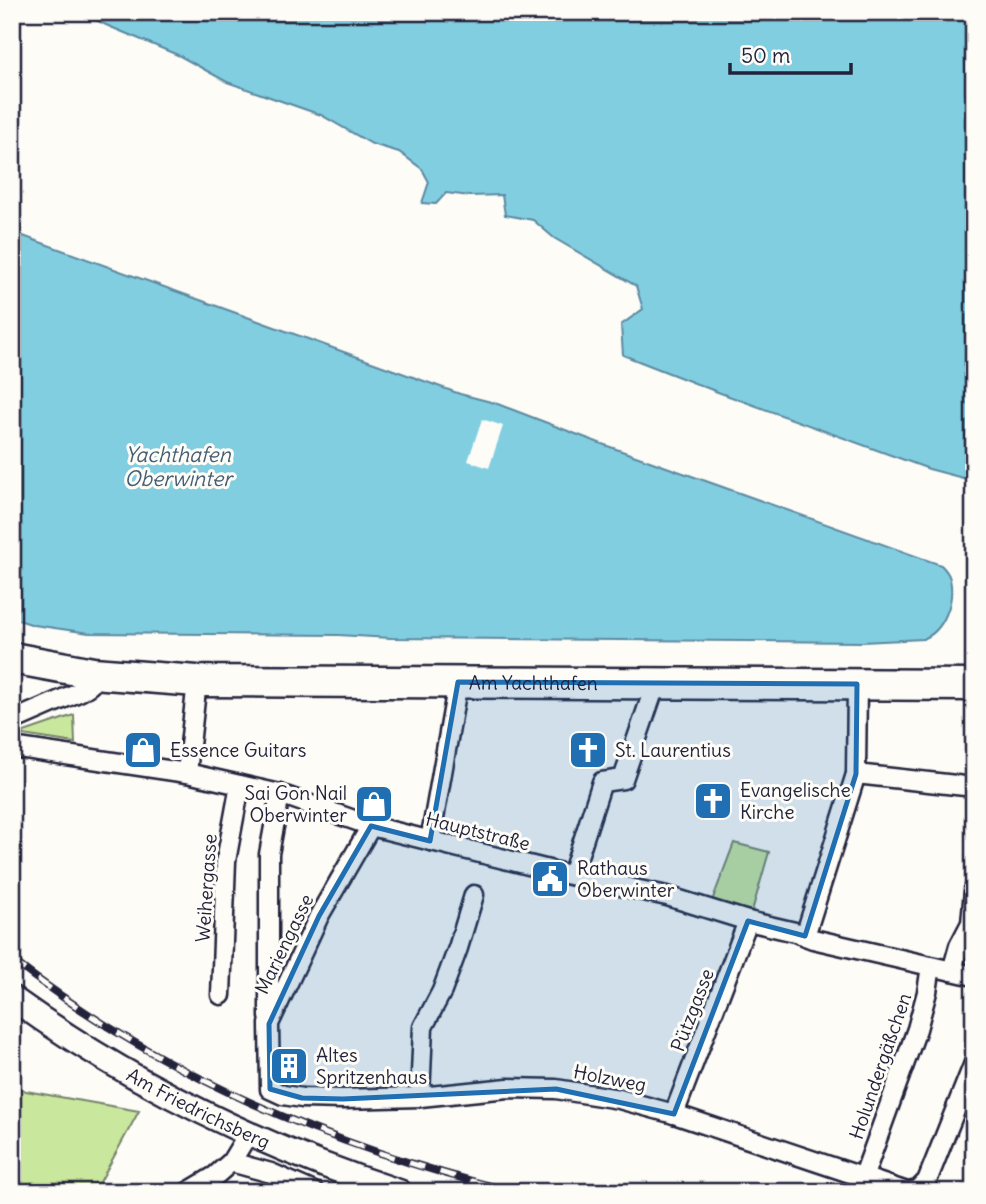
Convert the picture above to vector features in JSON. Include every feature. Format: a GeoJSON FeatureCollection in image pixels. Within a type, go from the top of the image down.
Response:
{"type":"FeatureCollection","features":[{"type":"Feature","properties":{"kind":"main road","name":"Am Yachthafen"},"geometry":{"type":"LineString","coordinates":[[12,658],[93,673],[197,681],[974,685]]}},
{"type":"Feature","properties":{"kind":"street"},"geometry":{"type":"LineString","coordinates":[[12,721],[81,691],[90,685],[93,673]]}},
{"type":"Feature","properties":{"kind":"street"},"geometry":{"type":"LineString","coordinates":[[187,773],[197,681]]}},
{"type":"Feature","properties":{"kind":"street"},"geometry":{"type":"LineString","coordinates":[[430,841],[458,682]]}},
{"type":"Feature","properties":{"kind":"street"},"geometry":{"type":"LineString","coordinates":[[565,874],[602,782],[623,779],[656,683]]}},
{"type":"Feature","properties":{"kind":"street"},"geometry":{"type":"LineString","coordinates":[[805,936],[856,774],[857,684]]}},
{"type":"Feature","properties":{"kind":"street","name":"Hauptstraße"},"geometry":{"type":"LineString","coordinates":[[12,747],[187,773],[280,793],[371,826],[667,896],[805,936],[974,976]]}},
{"type":"Feature","properties":{"kind":"street"},"geometry":{"type":"LineString","coordinates":[[856,774],[974,788]]}},
{"type":"Feature","properties":{"kind":"street","name":"Weihergasse"},"geometry":{"type":"LineString","coordinates":[[220,995],[226,862],[240,785]]}},
{"type":"Feature","properties":{"kind":"street"},"geometry":{"type":"LineString","coordinates":[[269,1024],[269,854],[280,793]]}},
{"type":"Feature","properties":{"kind":"street","name":"Mariengasse"},"geometry":{"type":"LineString","coordinates":[[270,1089],[269,1024],[319,916],[371,826]]}},
{"type":"Feature","properties":{"kind":"street"},"geometry":{"type":"LineString","coordinates":[[952,971],[959,946],[971,923],[974,890]]}},
{"type":"Feature","properties":{"kind":"street"},"geometry":{"type":"LineString","coordinates":[[421,1097],[423,1027],[442,991],[474,895]]}},
{"type":"Feature","properties":{"kind":"street","name":"Pützgasse"},"geometry":{"type":"LineString","coordinates":[[674,1114],[748,921]]}},
{"type":"Feature","properties":{"kind":"street","name":"Holundergäßchen"},"geometry":{"type":"LineString","coordinates":[[863,1178],[917,1029],[931,966]]}},
{"type":"Feature","properties":{"kind":"street","name":"Am Friedrichsberg"},"geometry":{"type":"LineString","coordinates":[[12,998],[109,1062],[164,1093],[248,1134],[310,1160],[400,1192]]}},
{"type":"Feature","properties":{"kind":"street","name":"Holzweg"},"geometry":{"type":"LineString","coordinates":[[270,1089],[283,1095],[302,1098],[342,1100],[421,1097],[508,1088],[556,1089],[619,1099],[674,1114],[906,1192],[918,1190],[927,1181],[974,1063]]}},
{"type":"Feature","properties":{"kind":"street"},"geometry":{"type":"LineString","coordinates":[[188,1192],[232,1162],[248,1134]]}},
{"type":"Feature","properties":{"kind":"street"},"geometry":{"type":"LineString","coordinates":[[232,1162],[271,1173],[314,1192]]}},
{"type":"Feature","properties":{"kind":"highlighted area"},"geometry":{"type":"Polygon","coordinates":[[[458,682],[857,684],[856,774],[805,936],[748,921],[674,1114],[556,1089],[343,1099],[302,1098],[270,1089],[269,1024],[319,916],[371,826],[430,841],[458,682]]]}},
{"type":"Feature","properties":{"kind":"green space"},"geometry":{"type":"Polygon","coordinates":[[[74,715],[75,743],[23,735],[24,732],[74,715]]]}},
{"type":"Feature","properties":{"kind":"green space"},"geometry":{"type":"Polygon","coordinates":[[[734,843],[769,852],[752,911],[712,901],[734,843]]]}},
{"type":"Feature","properties":{"kind":"green space"},"geometry":{"type":"Polygon","coordinates":[[[12,1083],[26,1091],[139,1111],[100,1182],[75,1192],[12,1192],[12,1083]]]}},
{"type":"Feature","properties":{"kind":"water"},"geometry":{"type":"Polygon","coordinates":[[[81,12],[974,12],[974,481],[929,469],[623,355],[621,325],[643,309],[636,286],[554,238],[533,220],[505,215],[502,195],[470,196],[446,193],[436,204],[422,203],[429,182],[422,169],[399,152],[372,144],[321,115],[227,82],[180,56],[81,12]]]}},
{"type":"Feature","properties":{"kind":"water","name":"Yachthafen Oberwinter"},"geometry":{"type":"Polygon","coordinates":[[[12,232],[941,565],[949,575],[951,588],[946,614],[937,629],[923,639],[862,642],[89,633],[34,625],[12,618],[12,232]]]}},
{"type":"Feature","properties":{"kind":"pier"},"geometry":{"type":"Polygon","coordinates":[[[482,419],[503,426],[489,468],[468,461],[482,419]]]}},
{"type":"Feature","properties":{"kind":"railway"},"geometry":{"type":"LineString","coordinates":[[12,960],[128,1039],[251,1103],[380,1153],[514,1192]]}},
{"type":"Feature","properties":{"kind":"place","name":"Essence Guitars"},"geometry":{"type":"Point","coordinates":[143,750]}},
{"type":"Feature","properties":{"kind":"place","name":"St. Laurentius"},"geometry":{"type":"Point","coordinates":[588,750]}},
{"type":"Feature","properties":{"kind":"place","name":"Evangelische Kirche"},"geometry":{"type":"Point","coordinates":[713,801]}},
{"type":"Feature","properties":{"kind":"place","name":"Sai Gon Nail Oberwinter"},"geometry":{"type":"Point","coordinates":[374,804]}},
{"type":"Feature","properties":{"kind":"place","name":"Rathaus Oberwinter"},"geometry":{"type":"Point","coordinates":[550,879]}},
{"type":"Feature","properties":{"kind":"place","name":"Altes Spritzenhaus"},"geometry":{"type":"Point","coordinates":[289,1066]}}]}
